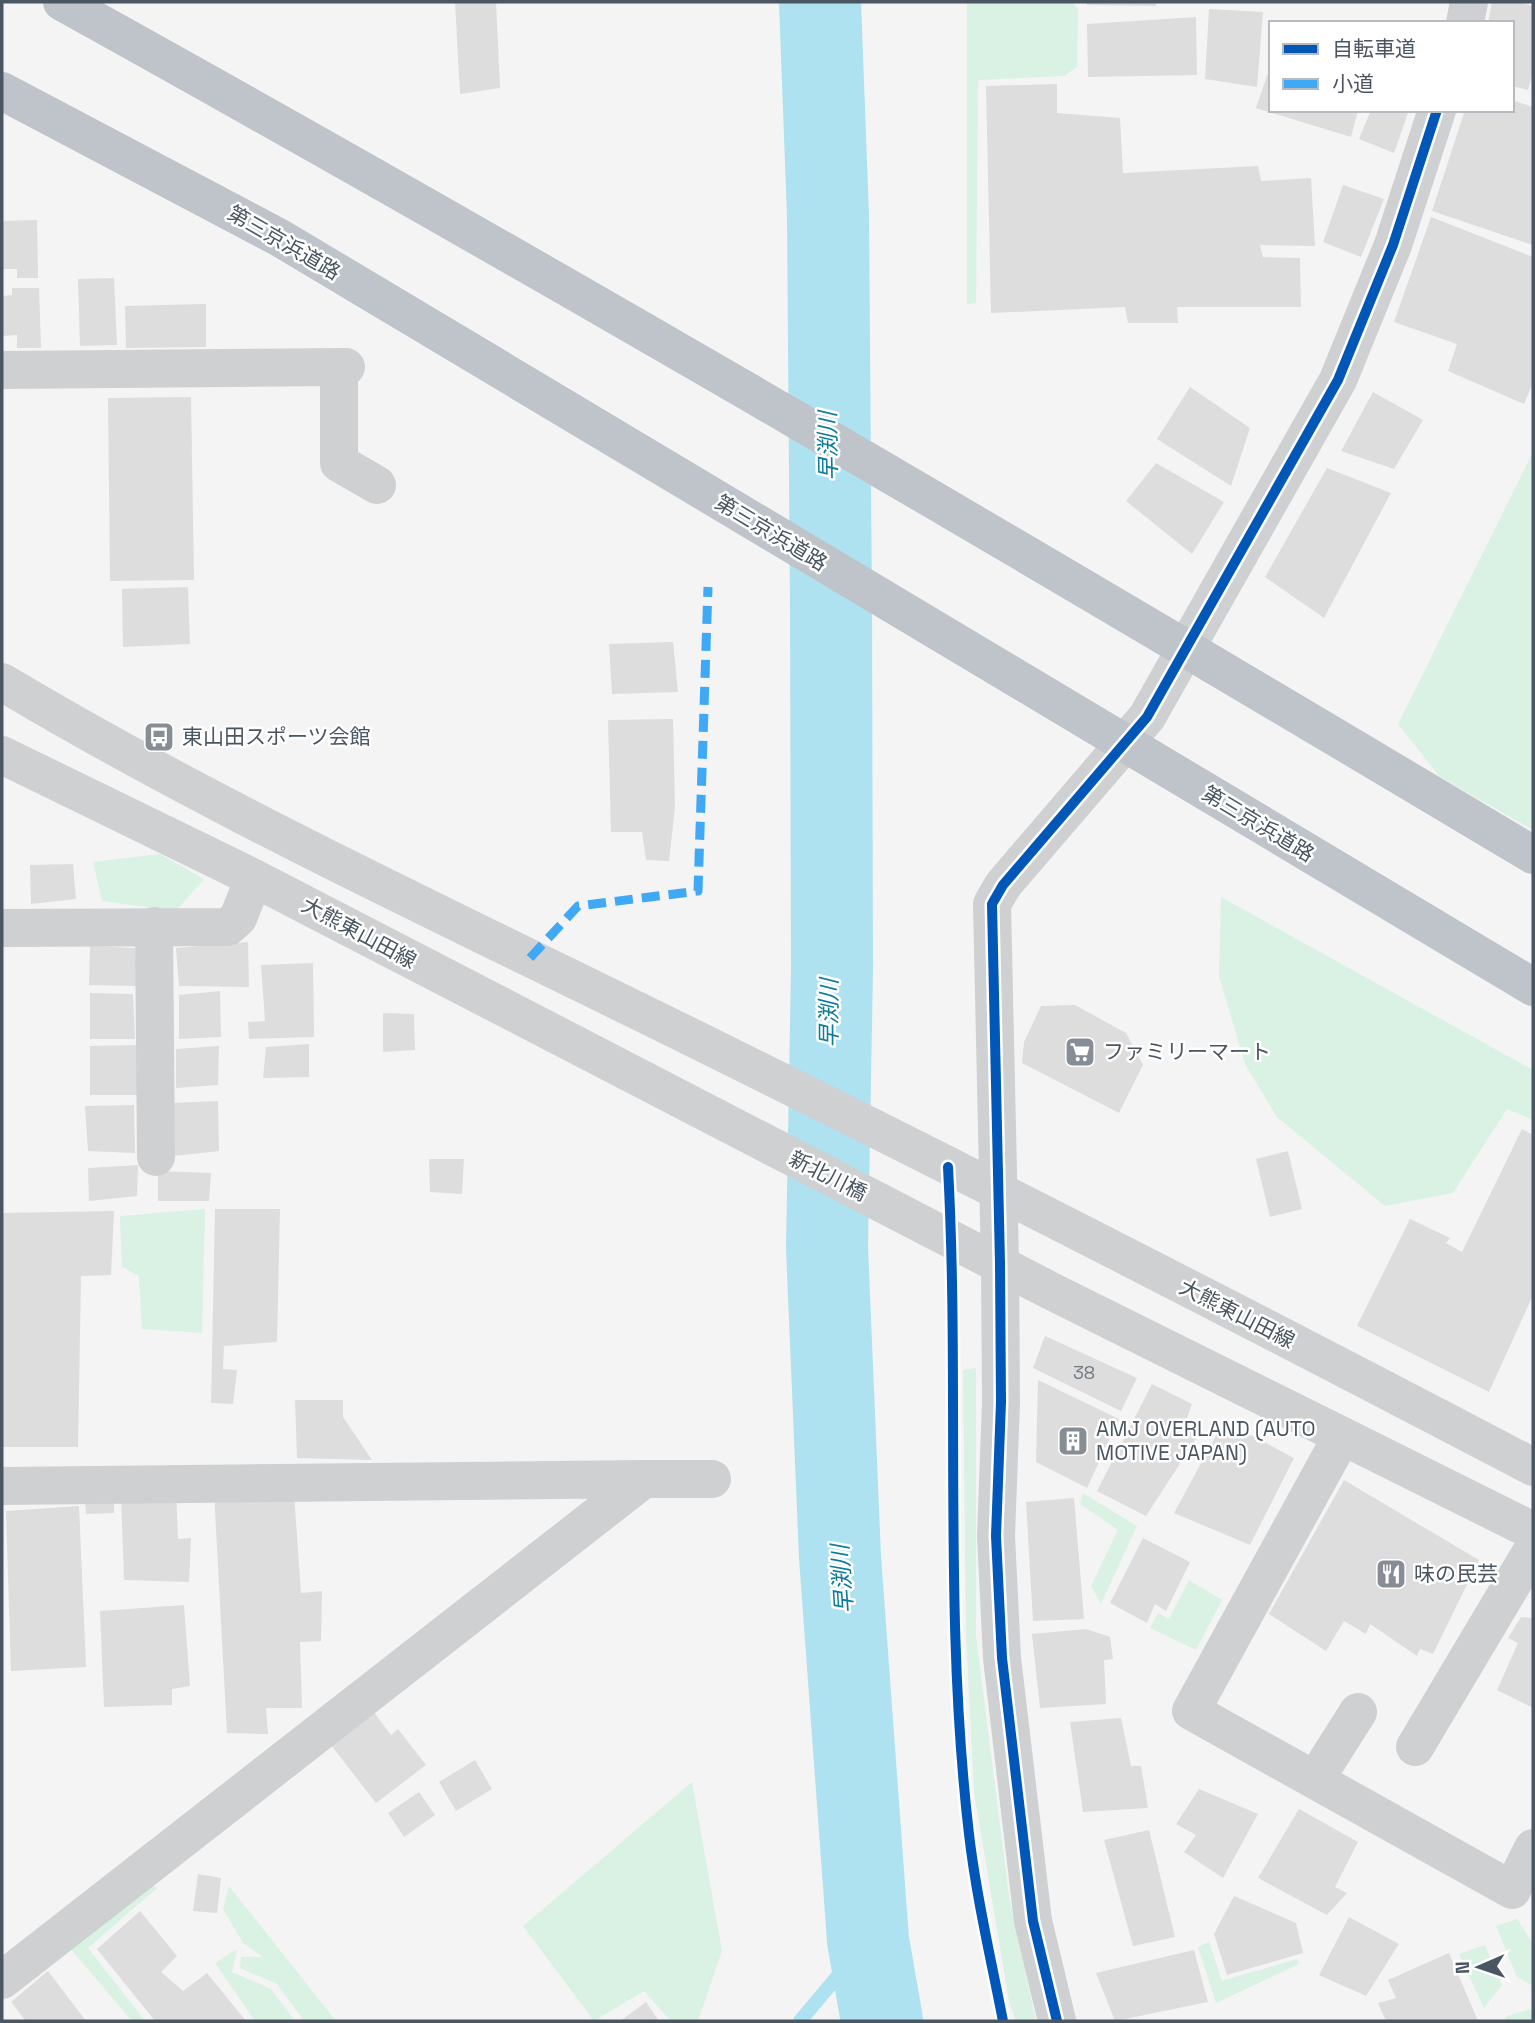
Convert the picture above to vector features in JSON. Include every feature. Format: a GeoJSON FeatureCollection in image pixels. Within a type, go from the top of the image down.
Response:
{"type":"FeatureCollection","features":[{"type":"Feature","properties":{"kind":"highway"},"geometry":{"type":"LineString","coordinates":[[62,2],[327,149],[859,453],[1533,855]]}},
{"type":"Feature","properties":{"kind":"highway","name":"第三京浜道路"},"geometry":{"type":"LineString","coordinates":[[2,91],[280,239],[1533,987]]}},
{"type":"Feature","properties":{"kind":"street"},"geometry":{"type":"LineString","coordinates":[[1465,21],[1469,2]]}},
{"type":"Feature","properties":{"kind":"street"},"geometry":{"type":"LineString","coordinates":[[1057,2021],[1033,1921],[1002,1658],[996,1536],[1001,1402],[992,904],[1003,885],[1147,717],[1338,380],[1393,245],[1436,112]]}},
{"type":"Feature","properties":{"kind":"street"},"geometry":{"type":"LineString","coordinates":[[2,370],[343,367],[339,463],[377,485]]}},
{"type":"Feature","properties":{"kind":"street","name":"大熊東山田線"},"geometry":{"type":"LineString","coordinates":[[2,682],[82,730],[246,816],[711,1046],[1533,1467]]}},
{"type":"Feature","properties":{"kind":"street","name":"大熊東山田線"},"geometry":{"type":"LineString","coordinates":[[2,755],[254,878],[713,1117]]}},
{"type":"Feature","properties":{"kind":"street"},"geometry":{"type":"LineString","coordinates":[[2,928],[228,927],[238,918],[254,878]]}},
{"type":"Feature","properties":{"kind":"street"},"geometry":{"type":"LineString","coordinates":[[154,926],[156,1157]]}},
{"type":"Feature","properties":{"kind":"street","name":"新北川橋"},"geometry":{"type":"LineString","coordinates":[[713,1117],[1000,1263]]}},
{"type":"Feature","properties":{"kind":"street"},"geometry":{"type":"LineString","coordinates":[[1000,1263],[1533,1531]]}},
{"type":"Feature","properties":{"kind":"street"},"geometry":{"type":"LineString","coordinates":[[1342,1436],[1191,1711],[1512,1890],[1533,1848]]}},
{"type":"Feature","properties":{"kind":"street"},"geometry":{"type":"LineString","coordinates":[[2,1980],[644,1479]]}},
{"type":"Feature","properties":{"kind":"street"},"geometry":{"type":"LineString","coordinates":[[2,1486],[712,1479]]}},
{"type":"Feature","properties":{"kind":"street"},"geometry":{"type":"LineString","coordinates":[[1415,1747],[1533,1549]]}},
{"type":"Feature","properties":{"kind":"street"},"geometry":{"type":"LineString","coordinates":[[1315,1780],[1358,1712]]}},
{"type":"Feature","properties":{"kind":"green space"},"geometry":{"type":"Polygon","coordinates":[[[967,2],[1073,2],[1078,10],[1077,67],[1064,76],[978,80],[976,303],[967,304],[967,2]]]}},
{"type":"Feature","properties":{"kind":"green space"},"geometry":{"type":"Polygon","coordinates":[[[1533,452],[1533,830],[1440,777],[1398,724],[1533,452]]]}},
{"type":"Feature","properties":{"kind":"green space"},"geometry":{"type":"Polygon","coordinates":[[[160,854],[204,879],[176,911],[102,901],[93,862],[160,854]]]}},
{"type":"Feature","properties":{"kind":"green space"},"geometry":{"type":"Polygon","coordinates":[[[1221,897],[1533,1070],[1533,1120],[1507,1109],[1453,1193],[1385,1206],[1277,1117],[1245,1064],[1219,976],[1221,897]]]}},
{"type":"Feature","properties":{"kind":"green space"},"geometry":{"type":"Polygon","coordinates":[[[205,1209],[202,1333],[142,1329],[139,1276],[122,1267],[120,1216],[205,1209]]]}},
{"type":"Feature","properties":{"kind":"green space"},"geometry":{"type":"Polygon","coordinates":[[[976,1368],[976,1636],[1009,1896],[1036,2021],[1016,2021],[1009,2001],[974,1792],[966,1635],[963,1370],[976,1368]]]}},
{"type":"Feature","properties":{"kind":"green space"},"geometry":{"type":"Polygon","coordinates":[[[1083,1493],[1137,1526],[1101,1604],[1091,1586],[1118,1530],[1080,1504],[1083,1493]]]}},
{"type":"Feature","properties":{"kind":"green space"},"geometry":{"type":"Polygon","coordinates":[[[1189,1580],[1222,1600],[1196,1650],[1150,1628],[1158,1613],[1169,1619],[1189,1580]]]}},
{"type":"Feature","properties":{"kind":"green space"},"geometry":{"type":"Polygon","coordinates":[[[692,1782],[722,1951],[698,2021],[671,2021],[644,1991],[594,2021],[523,1926],[692,1782]]]}},
{"type":"Feature","properties":{"kind":"green space"},"geometry":{"type":"Polygon","coordinates":[[[148,1881],[157,1888],[88,1948],[145,2021],[132,2021],[67,1945],[148,1881]]]}},
{"type":"Feature","properties":{"kind":"green space"},"geometry":{"type":"Polygon","coordinates":[[[229,1886],[336,2021],[304,2021],[277,1984],[240,1968],[241,1957],[263,1957],[243,1943],[223,1909],[229,1886]]]}},
{"type":"Feature","properties":{"kind":"green space"},"geometry":{"type":"Polygon","coordinates":[[[1517,1919],[1533,1944],[1533,1986],[1517,1977],[1496,1926],[1517,1919]]]}},
{"type":"Feature","properties":{"kind":"green space"},"geometry":{"type":"Polygon","coordinates":[[[1209,1942],[1222,1981],[1297,1959],[1299,1964],[1216,2003],[1198,1947],[1209,1942]]]}},
{"type":"Feature","properties":{"kind":"green space"},"geometry":{"type":"Polygon","coordinates":[[[1485,1945],[1502,1985],[1484,2008],[1459,1954],[1485,1945]]]}},
{"type":"Feature","properties":{"kind":"green space"},"geometry":{"type":"Polygon","coordinates":[[[237,1949],[232,1972],[271,1989],[295,2021],[255,2021],[215,1963],[237,1949]]]}},
{"type":"Feature","properties":{"kind":"green space"},"geometry":{"type":"Polygon","coordinates":[[[1531,2009],[1533,2021],[1504,2021],[1507,2016],[1531,2009]]]}},
{"type":"Feature","properties":{"kind":"building"},"geometry":{"type":"Polygon","coordinates":[[[455,2],[496,2],[500,88],[460,94],[455,2]]]}},
{"type":"Feature","properties":{"kind":"building"},"geometry":{"type":"Polygon","coordinates":[[[1086,2],[1156,2],[1156,6],[1087,5],[1086,2]]]}},
{"type":"Feature","properties":{"kind":"building"},"geometry":{"type":"Polygon","coordinates":[[[1492,2],[1519,2],[1533,6],[1533,72],[1528,90],[1514,86],[1514,21],[1488,21],[1492,2]]]}},
{"type":"Feature","properties":{"kind":"building"},"geometry":{"type":"Polygon","coordinates":[[[1209,9],[1263,12],[1257,87],[1205,79],[1209,9]]]}},
{"type":"Feature","properties":{"kind":"building"},"geometry":{"type":"Polygon","coordinates":[[[1196,17],[1197,75],[1088,77],[1087,24],[1196,17]]]}},
{"type":"Feature","properties":{"kind":"building"},"geometry":{"type":"Polygon","coordinates":[[[1269,70],[1269,112],[1256,108],[1269,70]]]}},
{"type":"Feature","properties":{"kind":"building"},"geometry":{"type":"Polygon","coordinates":[[[1057,84],[1057,113],[1120,118],[1123,173],[1258,166],[1261,181],[1311,178],[1315,246],[1260,245],[1263,257],[1300,258],[1301,307],[1177,307],[1178,323],[1128,323],[1125,307],[991,313],[986,86],[1057,84]]]}},
{"type":"Feature","properties":{"kind":"building"},"geometry":{"type":"Polygon","coordinates":[[[1514,101],[1533,107],[1533,245],[1432,211],[1464,112],[1514,112],[1514,101]]]}},
{"type":"Feature","properties":{"kind":"building"},"geometry":{"type":"Polygon","coordinates":[[[1269,112],[1357,112],[1351,137],[1269,112]]]}},
{"type":"Feature","properties":{"kind":"building"},"geometry":{"type":"Polygon","coordinates":[[[1370,112],[1408,112],[1394,153],[1359,139],[1370,112]]]}},
{"type":"Feature","properties":{"kind":"building"},"geometry":{"type":"Polygon","coordinates":[[[1343,185],[1384,199],[1361,257],[1323,242],[1343,185]]]}},
{"type":"Feature","properties":{"kind":"building"},"geometry":{"type":"Polygon","coordinates":[[[1431,217],[1533,257],[1533,383],[1524,404],[1448,371],[1457,344],[1394,322],[1431,217]]]}},
{"type":"Feature","properties":{"kind":"building"},"geometry":{"type":"Polygon","coordinates":[[[37,220],[38,278],[17,278],[17,269],[2,269],[2,221],[37,220]]]}},
{"type":"Feature","properties":{"kind":"building"},"geometry":{"type":"Polygon","coordinates":[[[114,278],[117,345],[80,346],[78,279],[114,278]]]}},
{"type":"Feature","properties":{"kind":"building"},"geometry":{"type":"Polygon","coordinates":[[[12,288],[39,288],[41,348],[17,348],[17,335],[3,336],[3,296],[12,295],[12,288]]]}},
{"type":"Feature","properties":{"kind":"building"},"geometry":{"type":"Polygon","coordinates":[[[206,304],[206,347],[126,348],[125,306],[206,304]]]}},
{"type":"Feature","properties":{"kind":"building"},"geometry":{"type":"Polygon","coordinates":[[[1190,387],[1250,428],[1231,486],[1157,439],[1190,387]]]}},
{"type":"Feature","properties":{"kind":"building"},"geometry":{"type":"Polygon","coordinates":[[[1373,392],[1423,420],[1394,469],[1341,451],[1373,392]]]}},
{"type":"Feature","properties":{"kind":"building"},"geometry":{"type":"Polygon","coordinates":[[[191,397],[194,580],[110,581],[108,398],[191,397]]]}},
{"type":"Feature","properties":{"kind":"building"},"geometry":{"type":"Polygon","coordinates":[[[1156,463],[1224,502],[1192,554],[1126,501],[1156,463]]]}},
{"type":"Feature","properties":{"kind":"building"},"geometry":{"type":"Polygon","coordinates":[[[1327,468],[1391,493],[1324,618],[1265,577],[1327,468]]]}},
{"type":"Feature","properties":{"kind":"building"},"geometry":{"type":"Polygon","coordinates":[[[188,587],[190,644],[123,647],[122,589],[188,587]]]}},
{"type":"Feature","properties":{"kind":"building"},"geometry":{"type":"Polygon","coordinates":[[[673,642],[678,692],[612,694],[609,644],[673,642]]]}},
{"type":"Feature","properties":{"kind":"building"},"geometry":{"type":"Polygon","coordinates":[[[673,719],[675,807],[669,861],[646,860],[642,832],[611,832],[608,720],[673,719]]]}},
{"type":"Feature","properties":{"kind":"building"},"geometry":{"type":"Polygon","coordinates":[[[73,864],[76,899],[31,904],[30,865],[73,864]]]}},
{"type":"Feature","properties":{"kind":"building"},"geometry":{"type":"Polygon","coordinates":[[[248,942],[249,987],[179,986],[176,948],[248,942]]]}},
{"type":"Feature","properties":{"kind":"building"},"geometry":{"type":"Polygon","coordinates":[[[90,946],[135,948],[138,986],[89,985],[90,946]]]}},
{"type":"Feature","properties":{"kind":"building"},"geometry":{"type":"Polygon","coordinates":[[[313,963],[314,1037],[249,1039],[248,1022],[265,1021],[261,965],[313,963]]]}},
{"type":"Feature","properties":{"kind":"building"},"geometry":{"type":"Polygon","coordinates":[[[220,991],[221,1037],[179,1039],[179,995],[220,991]]]}},
{"type":"Feature","properties":{"kind":"building"},"geometry":{"type":"Polygon","coordinates":[[[90,993],[133,994],[135,1039],[90,1039],[90,993]]]}},
{"type":"Feature","properties":{"kind":"building","name":"ファミリーマート"},"geometry":{"type":"Polygon","coordinates":[[[1075,1005],[1126,1033],[1143,1065],[1119,1113],[1022,1063],[1024,1042],[1041,1006],[1075,1005]]]}},
{"type":"Feature","properties":{"kind":"building"},"geometry":{"type":"Polygon","coordinates":[[[383,1013],[414,1014],[415,1050],[383,1052],[383,1013]]]}},
{"type":"Feature","properties":{"kind":"building"},"geometry":{"type":"Polygon","coordinates":[[[309,1044],[309,1077],[263,1078],[266,1047],[309,1044]]]}},
{"type":"Feature","properties":{"kind":"building"},"geometry":{"type":"Polygon","coordinates":[[[138,1045],[138,1095],[90,1095],[90,1046],[138,1045]]]}},
{"type":"Feature","properties":{"kind":"building"},"geometry":{"type":"Polygon","coordinates":[[[219,1046],[218,1085],[176,1088],[176,1049],[219,1046]]]}},
{"type":"Feature","properties":{"kind":"building"},"geometry":{"type":"Polygon","coordinates":[[[218,1101],[219,1151],[173,1156],[171,1103],[218,1101]]]}},
{"type":"Feature","properties":{"kind":"building"},"geometry":{"type":"Polygon","coordinates":[[[134,1105],[135,1153],[88,1151],[85,1106],[134,1105]]]}},
{"type":"Feature","properties":{"kind":"building"},"geometry":{"type":"Polygon","coordinates":[[[1522,1129],[1533,1135],[1533,1295],[1489,1392],[1357,1326],[1410,1219],[1450,1238],[1446,1243],[1462,1252],[1522,1129]]]}},
{"type":"Feature","properties":{"kind":"building"},"geometry":{"type":"Polygon","coordinates":[[[1288,1151],[1302,1209],[1270,1217],[1256,1159],[1288,1151]]]}},
{"type":"Feature","properties":{"kind":"building"},"geometry":{"type":"Polygon","coordinates":[[[429,1159],[464,1159],[462,1194],[430,1192],[429,1159]]]}},
{"type":"Feature","properties":{"kind":"building"},"geometry":{"type":"Polygon","coordinates":[[[138,1165],[137,1196],[89,1201],[88,1168],[138,1165]]]}},
{"type":"Feature","properties":{"kind":"building"},"geometry":{"type":"Polygon","coordinates":[[[158,1171],[211,1173],[209,1201],[158,1201],[158,1171]]]}},
{"type":"Feature","properties":{"kind":"building"},"geometry":{"type":"Polygon","coordinates":[[[215,1209],[280,1209],[277,1342],[224,1346],[223,1369],[237,1370],[233,1404],[211,1403],[215,1209]]]}},
{"type":"Feature","properties":{"kind":"building"},"geometry":{"type":"Polygon","coordinates":[[[114,1211],[111,1275],[81,1276],[78,1447],[2,1447],[2,1213],[114,1211]]]}},
{"type":"Feature","properties":{"kind":"building","name":"AMJ OVERLAND (AUTO MOTIVE JAPAN)"},"geometry":{"type":"Polygon","coordinates":[[[1045,1336],[1137,1378],[1121,1411],[1033,1368],[1045,1336]]]}},
{"type":"Feature","properties":{"kind":"building","name":"AMJ OVERLAND (AUTO MOTIVE JAPAN)"},"geometry":{"type":"Polygon","coordinates":[[[1038,1380],[1119,1419],[1087,1488],[1036,1462],[1038,1380]]]}},
{"type":"Feature","properties":{"kind":"building"},"geometry":{"type":"Polygon","coordinates":[[[1152,1384],[1192,1404],[1187,1418],[1203,1428],[1146,1516],[1097,1491],[1152,1384]]]}},
{"type":"Feature","properties":{"kind":"building"},"geometry":{"type":"Polygon","coordinates":[[[295,1400],[343,1400],[343,1417],[372,1460],[297,1458],[295,1400]]]}},
{"type":"Feature","properties":{"kind":"building"},"geometry":{"type":"Polygon","coordinates":[[[1224,1421],[1294,1458],[1250,1545],[1174,1513],[1224,1421]]]}},
{"type":"Feature","properties":{"kind":"building"},"geometry":{"type":"Polygon","coordinates":[[[1344,1480],[1479,1560],[1433,1654],[1420,1649],[1417,1656],[1370,1624],[1366,1634],[1344,1621],[1326,1651],[1269,1614],[1344,1480]]]}},
{"type":"Feature","properties":{"kind":"building"},"geometry":{"type":"Polygon","coordinates":[[[176,1490],[178,1539],[191,1538],[189,1582],[124,1580],[121,1495],[176,1490]]]}},
{"type":"Feature","properties":{"kind":"building"},"geometry":{"type":"Polygon","coordinates":[[[84,1491],[114,1492],[114,1513],[86,1514],[84,1491]]]}},
{"type":"Feature","properties":{"kind":"building"},"geometry":{"type":"Polygon","coordinates":[[[214,1492],[294,1493],[301,1593],[322,1591],[321,1641],[300,1642],[302,1708],[266,1708],[268,1734],[227,1733],[214,1492]]]}},
{"type":"Feature","properties":{"kind":"building"},"geometry":{"type":"Polygon","coordinates":[[[1074,1498],[1084,1619],[1033,1621],[1026,1502],[1074,1498]]]}},
{"type":"Feature","properties":{"kind":"building"},"geometry":{"type":"Polygon","coordinates":[[[79,1506],[86,1667],[11,1671],[6,1511],[79,1506]]]}},
{"type":"Feature","properties":{"kind":"building"},"geometry":{"type":"Polygon","coordinates":[[[1143,1538],[1190,1562],[1166,1611],[1155,1604],[1147,1623],[1110,1603],[1143,1538]]]}},
{"type":"Feature","properties":{"kind":"building"},"geometry":{"type":"Polygon","coordinates":[[[184,1605],[190,1686],[172,1689],[172,1705],[104,1707],[100,1611],[184,1605]]]}},
{"type":"Feature","properties":{"kind":"building"},"geometry":{"type":"Polygon","coordinates":[[[1521,1617],[1533,1618],[1533,1708],[1497,1690],[1518,1643],[1508,1638],[1521,1617]]]}},
{"type":"Feature","properties":{"kind":"building"},"geometry":{"type":"Polygon","coordinates":[[[1086,1629],[1110,1637],[1113,1659],[1104,1660],[1106,1704],[1040,1708],[1032,1634],[1086,1629]]]}},
{"type":"Feature","properties":{"kind":"building"},"geometry":{"type":"Polygon","coordinates":[[[373,1711],[391,1735],[398,1729],[426,1765],[376,1803],[331,1745],[373,1711]]]}},
{"type":"Feature","properties":{"kind":"building"},"geometry":{"type":"Polygon","coordinates":[[[1121,1718],[1131,1766],[1141,1766],[1148,1808],[1083,1812],[1070,1722],[1121,1718]]]}},
{"type":"Feature","properties":{"kind":"building"},"geometry":{"type":"Polygon","coordinates":[[[475,1760],[492,1789],[456,1811],[439,1782],[475,1760]]]}},
{"type":"Feature","properties":{"kind":"building"},"geometry":{"type":"Polygon","coordinates":[[[1199,1789],[1258,1814],[1223,1878],[1184,1852],[1196,1835],[1176,1824],[1199,1789]]]}},
{"type":"Feature","properties":{"kind":"building"},"geometry":{"type":"Polygon","coordinates":[[[419,1792],[435,1815],[404,1837],[388,1813],[419,1792]]]}},
{"type":"Feature","properties":{"kind":"building"},"geometry":{"type":"Polygon","coordinates":[[[1299,1809],[1358,1842],[1335,1887],[1347,1893],[1327,1915],[1258,1878],[1299,1809]]]}},
{"type":"Feature","properties":{"kind":"building"},"geometry":{"type":"Polygon","coordinates":[[[1149,1830],[1175,1937],[1133,1946],[1104,1840],[1149,1830]]]}},
{"type":"Feature","properties":{"kind":"building"},"geometry":{"type":"Polygon","coordinates":[[[198,1874],[221,1878],[217,1913],[193,1911],[198,1874]]]}},
{"type":"Feature","properties":{"kind":"building"},"geometry":{"type":"Polygon","coordinates":[[[1234,1896],[1296,1923],[1303,1953],[1227,1975],[1214,1934],[1234,1896]]]}},
{"type":"Feature","properties":{"kind":"building"},"geometry":{"type":"Polygon","coordinates":[[[140,1911],[177,1956],[161,1972],[183,1991],[207,1973],[246,2021],[155,2021],[97,1949],[140,1911]]]}},
{"type":"Feature","properties":{"kind":"building"},"geometry":{"type":"Polygon","coordinates":[[[1349,1917],[1399,1944],[1366,1996],[1319,1975],[1349,1917]]]}},
{"type":"Feature","properties":{"kind":"building"},"geometry":{"type":"Polygon","coordinates":[[[1194,1950],[1208,2002],[1115,2021],[1096,1973],[1194,1950]]]}},
{"type":"Feature","properties":{"kind":"building"},"geometry":{"type":"Polygon","coordinates":[[[1449,1953],[1478,2021],[1386,2021],[1378,2003],[1396,1998],[1388,1980],[1449,1953]]]}},
{"type":"Feature","properties":{"kind":"building"},"geometry":{"type":"Polygon","coordinates":[[[48,1971],[86,2021],[26,2021],[11,2002],[48,1971]]]}},
{"type":"Feature","properties":{"kind":"building"},"geometry":{"type":"Polygon","coordinates":[[[646,2002],[659,2021],[620,2021],[646,2002]]]}},
{"type":"Feature","properties":{"kind":"waterway","name":"早渕川"},"geometry":{"type":"LineString","coordinates":[[820,2],[828,216],[831,606],[832,969],[827,1248],[840,1557],[868,1940],[882,2021]]}},
{"type":"Feature","properties":{"kind":"waterway"},"geometry":{"type":"LineString","coordinates":[[800,2021],[868,1940]]}},
{"type":"Feature","properties":{"kind":"marked path"},"geometry":{"type":"LineString","coordinates":[[530,958],[578,906],[698,891],[708,587]]}},
{"type":"Feature","properties":{"kind":"cycle path"},"geometry":{"type":"LineString","coordinates":[[1057,2021],[1033,1921],[1002,1658],[996,1536],[1001,1402],[992,904],[1003,885],[1147,717],[1338,380],[1393,245],[1436,112]]}},
{"type":"Feature","properties":{"kind":"cycle path"},"geometry":{"type":"LineString","coordinates":[[948,1167],[953,1334],[954,1584],[961,1751],[976,1881],[1003,2021]]}},
{"type":"Feature","properties":{"kind":"place","name":"東山田スポーツ会館"},"geometry":{"type":"Point","coordinates":[159,737]}},
{"type":"Feature","properties":{"kind":"place","name":"ファミリーマート"},"geometry":{"type":"Point","coordinates":[1080,1052]}},
{"type":"Feature","properties":{"kind":"place","name":"AMJ OVERLAND (AUTO MOTIVE JAPAN)"},"geometry":{"type":"Point","coordinates":[1073,1441]}},
{"type":"Feature","properties":{"kind":"place","name":"味の民芸"},"geometry":{"type":"Point","coordinates":[1391,1574]}}]}
